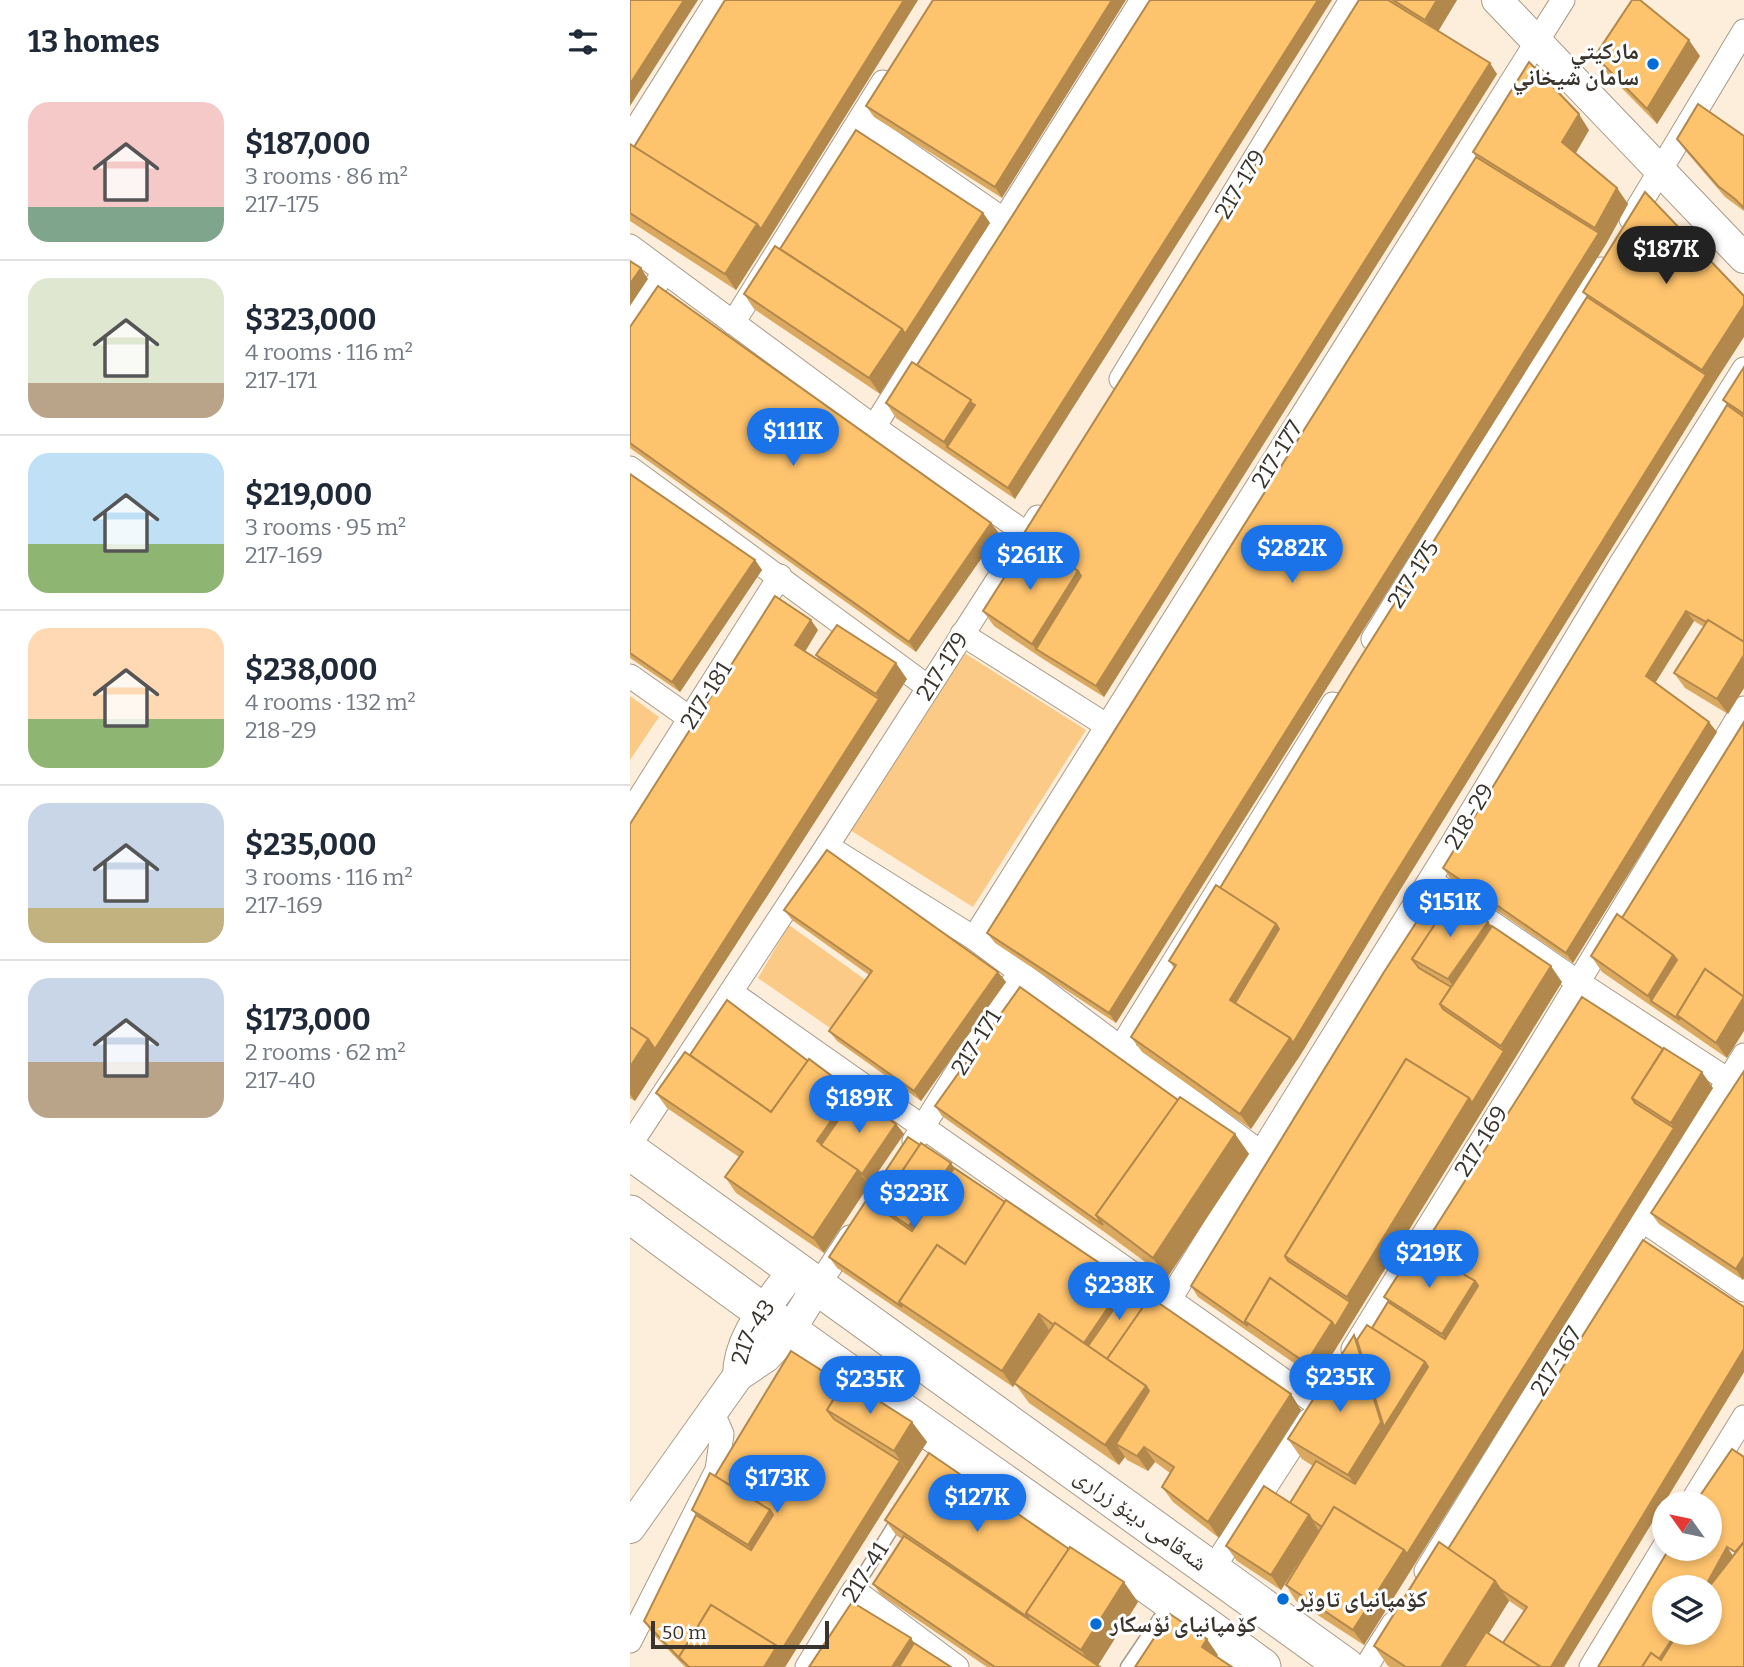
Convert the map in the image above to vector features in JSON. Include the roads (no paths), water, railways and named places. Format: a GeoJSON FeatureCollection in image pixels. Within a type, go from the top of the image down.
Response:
{"type":"FeatureCollection","features":[{"type":"Feature","properties":{"kind":"main road","name":"شەقامی دینۆ زراری"},"geometry":{"type":"LineString","coordinates":[[630,1151],[1346,1667]]}},
{"type":"Feature","properties":{"kind":"main road"},"geometry":{"type":"LineString","coordinates":[[630,1214],[943,1447],[1171,1601],[1262,1667]]}},
{"type":"Feature","properties":{"kind":"street"},"geometry":{"type":"LineString","coordinates":[[630,138],[717,0]]}},
{"type":"Feature","properties":{"kind":"street"},"geometry":{"type":"LineString","coordinates":[[874,427],[1142,0]]}},
{"type":"Feature","properties":{"kind":"street","name":"217-179"},"geometry":{"type":"LineString","coordinates":[[1106,404],[1351,0]]}},
{"type":"Feature","properties":{"kind":"street"},"geometry":{"type":"LineString","coordinates":[[1497,0],[1744,258]]}},
{"type":"Feature","properties":{"kind":"street","name":"217-177"},"geometry":{"type":"LineString","coordinates":[[974,938],[1563,0]]}},
{"type":"Feature","properties":{"kind":"street","name":"217-175"},"geometry":{"type":"LineString","coordinates":[[1364,654],[1744,31]]}},
{"type":"Feature","properties":{"kind":"street"},"geometry":{"type":"LineString","coordinates":[[733,323],[894,66]]}},
{"type":"Feature","properties":{"kind":"street"},"geometry":{"type":"LineString","coordinates":[[860,120],[1004,220]]}},
{"type":"Feature","properties":{"kind":"street"},"geometry":{"type":"LineString","coordinates":[[630,246],[874,427],[1027,534]]}},
{"type":"Feature","properties":{"kind":"street"},"geometry":{"type":"LineString","coordinates":[[630,326],[664,272]]}},
{"type":"Feature","properties":{"kind":"street","name":"218-29"},"geometry":{"type":"LineString","coordinates":[[1171,1298],[1430,880],[1627,553],[1744,369]]}},
{"type":"Feature","properties":{"kind":"street"},"geometry":{"type":"LineString","coordinates":[[630,468],[928,687]]}},
{"type":"Feature","properties":{"kind":"street","name":"217-179"},"geometry":{"type":"LineString","coordinates":[[630,1145],[827,846],[1049,499]]}},
{"type":"Feature","properties":{"kind":"street","name":"217-181"},"geometry":{"type":"LineString","coordinates":[[630,813],[780,576]]}},
{"type":"Feature","properties":{"kind":"street"},"geometry":{"type":"LineString","coordinates":[[962,634],[1106,725]]}},
{"type":"Feature","properties":{"kind":"street"},"geometry":{"type":"LineString","coordinates":[[630,676],[691,719]]}},
{"type":"Feature","properties":{"kind":"street"},"geometry":{"type":"LineString","coordinates":[[1121,1047],[1342,690]]}},
{"type":"Feature","properties":{"kind":"street","name":"217-169"},"geometry":{"type":"LineString","coordinates":[[1212,1570],[1336,1376],[1744,708]]}},
{"type":"Feature","properties":{"kind":"street"},"geometry":{"type":"LineString","coordinates":[[827,846],[974,938],[1261,1153]]}},
{"type":"Feature","properties":{"kind":"street"},"geometry":{"type":"LineString","coordinates":[[1430,880],[1578,982],[1728,1080]]}},
{"type":"Feature","properties":{"kind":"street","name":"217-171"},"geometry":{"type":"LineString","coordinates":[[900,1162],[1018,973]]}},
{"type":"Feature","properties":{"kind":"street"},"geometry":{"type":"LineString","coordinates":[[731,992],[922,1128],[1171,1298],[1318,1405]]}},
{"type":"Feature","properties":{"kind":"street","name":"217-167"},"geometry":{"type":"LineString","coordinates":[[1416,1586],[1744,1055]]}},
{"type":"Feature","properties":{"kind":"street"},"geometry":{"type":"LineString","coordinates":[[805,1278],[862,1219]]}},
{"type":"Feature","properties":{"kind":"street"},"geometry":{"type":"LineString","coordinates":[[1642,1220],[1744,1290]]}},
{"type":"Feature","properties":{"kind":"street","name":"217-43"},"geometry":{"type":"LineString","coordinates":[[712,1411],[737,1376],[738,1358],[744,1342],[776,1323],[805,1278]]}},
{"type":"Feature","properties":{"kind":"street"},"geometry":{"type":"LineString","coordinates":[[630,1528],[712,1411]]}},
{"type":"Feature","properties":{"kind":"street"},"geometry":{"type":"LineString","coordinates":[[630,1641],[717,1470],[722,1434],[712,1411]]}},
{"type":"Feature","properties":{"kind":"street"},"geometry":{"type":"LineString","coordinates":[[1698,1491],[1744,1417]]}},
{"type":"Feature","properties":{"kind":"street"},"geometry":{"type":"LineString","coordinates":[[1591,1667],[1655,1561]]}},
{"type":"Feature","properties":{"kind":"street"},"geometry":{"type":"LineString","coordinates":[[854,1590],[957,1667]]}},
{"type":"Feature","properties":{"kind":"street","name":"217-41"},"geometry":{"type":"LineString","coordinates":[[807,1667],[854,1590]]}},
{"type":"Feature","properties":{"kind":"street"},"geometry":{"type":"LineString","coordinates":[[1366,1667],[1402,1609]]}},
{"type":"Feature","properties":{"kind":"lane","name":"217-41"},"geometry":{"type":"LineString","coordinates":[[854,1590],[904,1510]]}},
{"type":"Feature","properties":{"kind":"lane"},"geometry":{"type":"LineString","coordinates":[[1127,1667],[1171,1601]]}},
{"type":"Feature","properties":{"kind":"place","name":"ماركيتي سامان شيخاني"},"geometry":{"type":"Point","coordinates":[1653,64]}},
{"type":"Feature","properties":{"kind":"place","name":"کۆمپانیای تاوێر"},"geometry":{"type":"Point","coordinates":[1283,1599]}},
{"type":"Feature","properties":{"kind":"place","name":"کۆمپانیای ئۆسکار"},"geometry":{"type":"Point","coordinates":[1096,1624]}}]}
